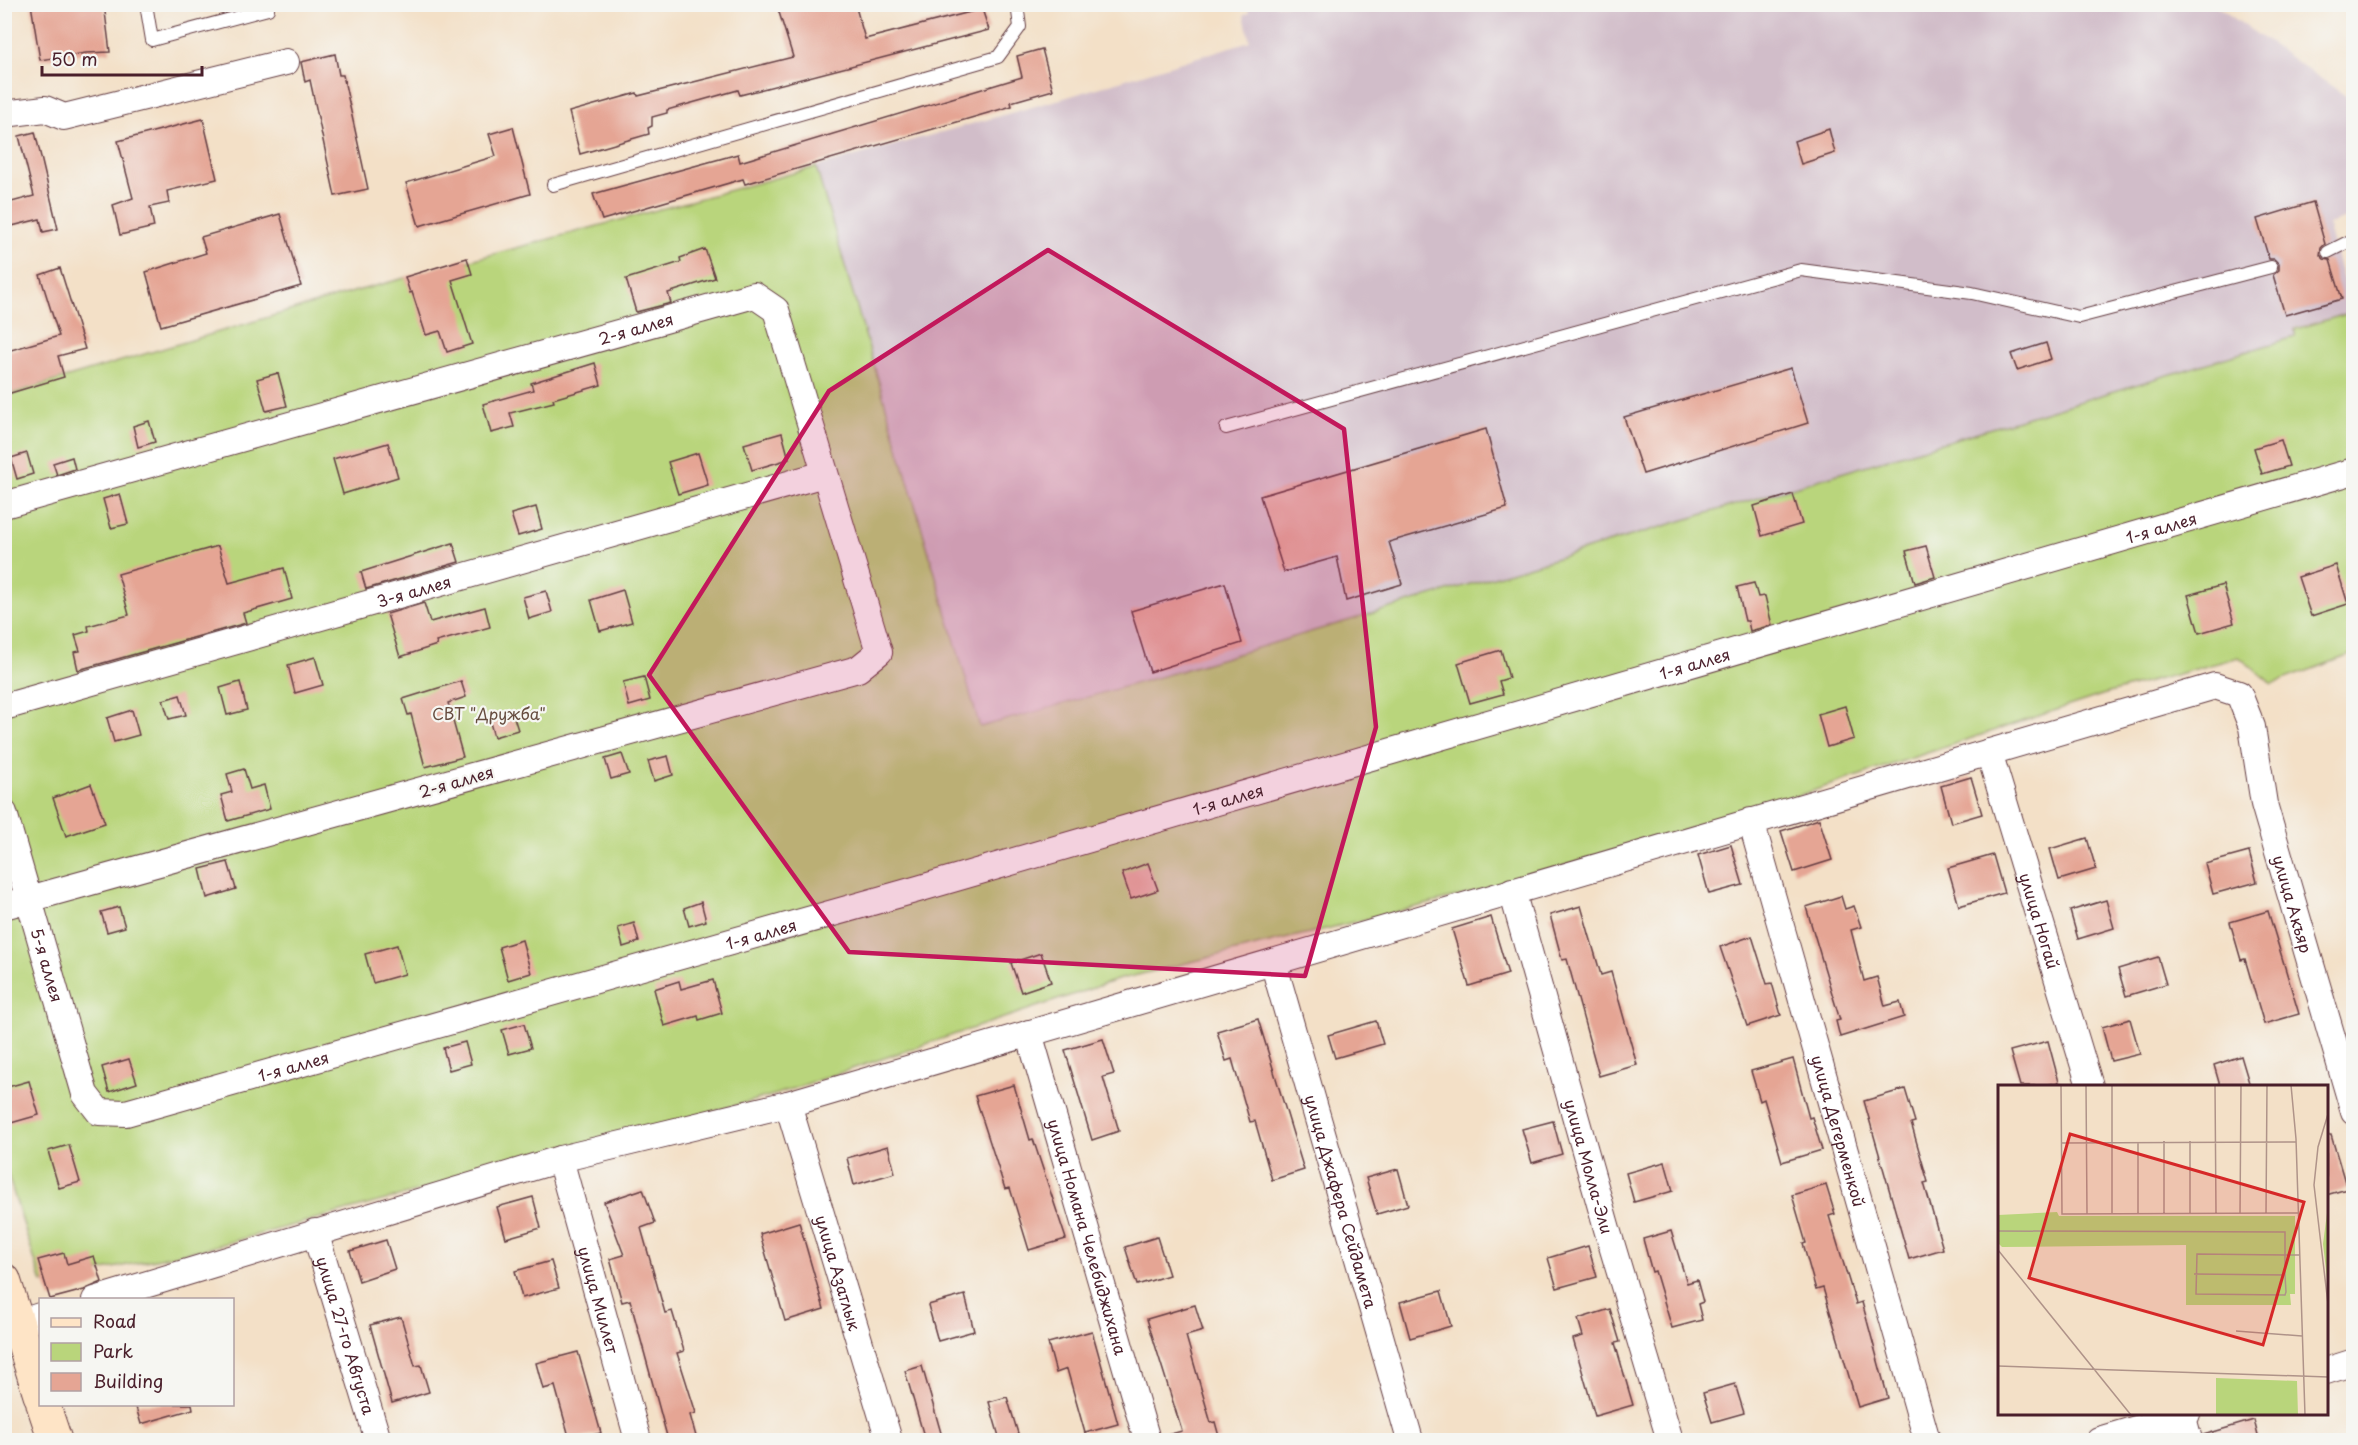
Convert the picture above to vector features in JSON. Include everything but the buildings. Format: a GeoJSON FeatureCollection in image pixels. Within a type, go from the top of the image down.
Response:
{"type":"FeatureCollection","features":[{"type":"Feature","properties":{"kind":"main road"},"geometry":{"type":"LineString","coordinates":[[4,1280],[29,1320],[39,1388]]}},
{"type":"Feature","properties":{"kind":"main road"},"geometry":{"type":"LineString","coordinates":[[45,1406],[55,1440]]}},
{"type":"Feature","properties":{"kind":"street"},"geometry":{"type":"LineString","coordinates":[[4,114],[45,110],[64,117],[286,62]]}},
{"type":"Feature","properties":{"kind":"street","name":"2-я аллея"},"geometry":{"type":"LineString","coordinates":[[4,505],[754,295],[777,310],[824,474],[879,652],[858,669],[17,903]]}},
{"type":"Feature","properties":{"kind":"street","name":"1-я аллея"},"geometry":{"type":"LineString","coordinates":[[99,1112],[126,1113],[918,889],[2354,471]]}},
{"type":"Feature","properties":{"kind":"street","name":"3-я аллея"},"geometry":{"type":"LineString","coordinates":[[4,707],[824,474]]}},
{"type":"Feature","properties":{"kind":"street","name":"улица Акъяр"},"geometry":{"type":"LineString","coordinates":[[1989,752],[2215,686],[2239,694],[2252,727],[2264,804],[2354,1112]]}},
{"type":"Feature","properties":{"kind":"street"},"geometry":{"type":"LineString","coordinates":[[97,1298],[560,1159],[788,1104],[1989,752]]}},
{"type":"Feature","properties":{"kind":"street","name":"улица Ногай"},"geometry":{"type":"LineString","coordinates":[[1989,752],[2090,1085]]}},
{"type":"Feature","properties":{"kind":"street","name":"5-я аллея"},"geometry":{"type":"LineString","coordinates":[[4,813],[17,903],[85,1094],[99,1112]]}},
{"type":"Feature","properties":{"kind":"street","name":"улица Дегерменкой"},"geometry":{"type":"LineString","coordinates":[[1751,821],[1928,1440]]}},
{"type":"Feature","properties":{"kind":"street","name":"улица Молла-Эли"},"geometry":{"type":"LineString","coordinates":[[1512,891],[1607,1229],[1670,1440]]}},
{"type":"Feature","properties":{"kind":"street","name":"улица Джафера Сейдамета"},"geometry":{"type":"LineString","coordinates":[[1273,962],[1410,1440]]}},
{"type":"Feature","properties":{"kind":"street","name":"улица Номана Челебиджихана"},"geometry":{"type":"LineString","coordinates":[[1029,1033],[1147,1440]]}},
{"type":"Feature","properties":{"kind":"street","name":"улица Азатлык"},"geometry":{"type":"LineString","coordinates":[[788,1104],[890,1440]]}},
{"type":"Feature","properties":{"kind":"street","name":"улица Миллет"},"geometry":{"type":"LineString","coordinates":[[560,1159],[638,1440]]}},
{"type":"Feature","properties":{"kind":"street","name":"улица 27-го Августа"},"geometry":{"type":"LineString","coordinates":[[315,1232],[378,1440]]}},
{"type":"Feature","properties":{"kind":"street"},"geometry":{"type":"LineString","coordinates":[[2328,1370],[2354,1362]]}},
{"type":"Feature","properties":{"kind":"street"},"geometry":{"type":"LineString","coordinates":[[2098,1440],[2180,1415]]}},
{"type":"Feature","properties":{"kind":"street"},"geometry":{"type":"LineString","coordinates":[[2183,1415],[2189,1440]]}},
{"type":"Feature","properties":{"kind":"lane"},"geometry":{"type":"LineString","coordinates":[[146,4],[152,40],[268,9],[267,4]]}},
{"type":"Feature","properties":{"kind":"lane"},"geometry":{"type":"LineString","coordinates":[[553,184],[998,57],[1020,27],[1017,4]]}},
{"type":"Feature","properties":{"kind":"lane"},"geometry":{"type":"LineString","coordinates":[[2328,252],[2354,239]]}},
{"type":"Feature","properties":{"kind":"lane"},"geometry":{"type":"LineString","coordinates":[[1226,428],[1801,270],[1972,293],[2079,316],[2271,267]]}},
{"type":"Feature","properties":{"kind":"highlighted area"},"geometry":{"type":"Polygon","coordinates":[[[1048,250],[1344,429],[1376,727],[1305,976],[849,952],[649,675],[829,391],[1048,250]]]}},
{"type":"Feature","properties":{"kind":"shaded area"},"geometry":{"type":"Polygon","coordinates":[[[1247,5],[2215,5],[2353,101],[2353,216],[2328,224],[2352,312],[2295,328],[2295,337],[1177,672],[979,728],[816,167],[1061,99],[1250,41],[1244,15],[1249,13],[1247,5]]]}},
{"type":"Feature","properties":{"kind":"green space","name":"СВТ \"Дружба\""},"geometry":{"type":"Polygon","coordinates":[[[816,167],[980,727],[1177,672],[2295,337],[2295,329],[2353,312],[2353,654],[2272,684],[2239,657],[2102,695],[1764,807],[1465,895],[1117,980],[774,1095],[208,1248],[42,1283],[4,1163],[4,396],[353,292],[816,167]]]}}]}
